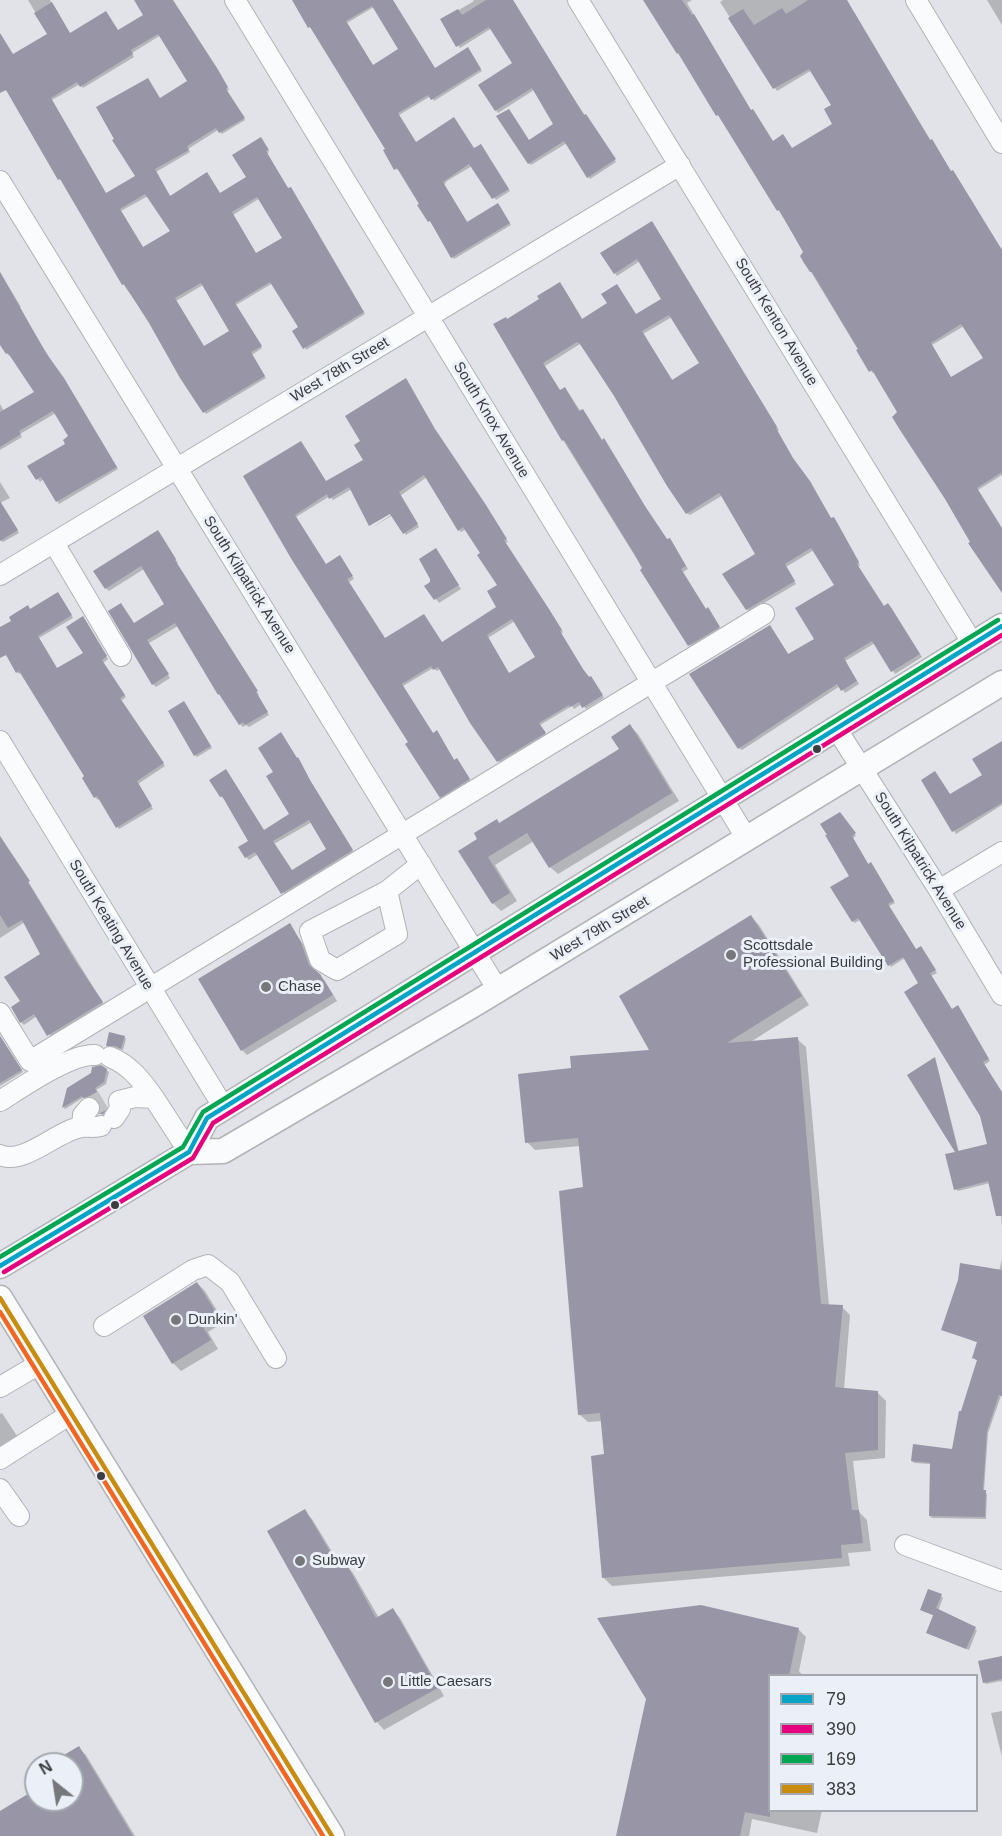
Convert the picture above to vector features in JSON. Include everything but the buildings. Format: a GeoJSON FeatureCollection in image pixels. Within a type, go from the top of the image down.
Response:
{"type":"FeatureCollection","features":[{"type":"Feature","properties":{"kind":"main road"},"geometry":{"type":"LineString","coordinates":[[189,1152],[207,1118],[1002,626]]}},
{"type":"Feature","properties":{"kind":"main road","name":"West 79th Street"},"geometry":{"type":"LineString","coordinates":[[0,1266],[189,1152],[223,1151],[498,990],[1002,683]]}},
{"type":"Feature","properties":{"kind":"main road"},"geometry":{"type":"LineString","coordinates":[[0,1298],[332,1836]]}},
{"type":"Feature","properties":{"kind":"street","name":"South Knox Avenue"},"geometry":{"type":"LineString","coordinates":[[235,0],[747,840]]}},
{"type":"Feature","properties":{"kind":"street","name":"South Kenton Avenue"},"geometry":{"type":"LineString","coordinates":[[578,0],[973,644]]}},
{"type":"Feature","properties":{"kind":"street"},"geometry":{"type":"LineString","coordinates":[[916,0],[1002,143]]}},
{"type":"Feature","properties":{"kind":"street","name":"West 78th Street"},"geometry":{"type":"LineString","coordinates":[[0,575],[680,165]]}},
{"type":"Feature","properties":{"kind":"street","name":"South Kilpatrick Avenue"},"geometry":{"type":"LineString","coordinates":[[0,181],[498,990]]}},
{"type":"Feature","properties":{"kind":"street"},"geometry":{"type":"LineString","coordinates":[[54,543],[121,656]]}},
{"type":"Feature","properties":{"kind":"street"},"geometry":{"type":"LineString","coordinates":[[0,1013],[30,1061],[764,614]]}},
{"type":"Feature","properties":{"kind":"street","name":"South Kilpatrick Avenue"},"geometry":{"type":"LineString","coordinates":[[836,728],[939,890],[1002,995]]}},
{"type":"Feature","properties":{"kind":"street","name":"South Keating Avenue"},"geometry":{"type":"LineString","coordinates":[[0,741],[224,1108]]}},
{"type":"Feature","properties":{"kind":"street"},"geometry":{"type":"LineString","coordinates":[[939,890],[1002,852]]}},
{"type":"Feature","properties":{"kind":"street"},"geometry":{"type":"LineString","coordinates":[[387,891],[397,934],[337,970],[320,960],[309,932],[387,891],[421,864]]}},
{"type":"Feature","properties":{"kind":"street"},"geometry":{"type":"LineString","coordinates":[[0,1101],[52,1069],[82,1057],[103,1056],[121,1061],[134,1072],[189,1152]]}},
{"type":"Feature","properties":{"kind":"street"},"geometry":{"type":"LineString","coordinates":[[0,1155],[7,1158],[28,1153],[52,1138],[135,1097],[154,1098]]}},
{"type":"Feature","properties":{"kind":"street"},"geometry":{"type":"LineString","coordinates":[[104,1326],[193,1270],[208,1265],[230,1282],[276,1358]]}},
{"type":"Feature","properties":{"kind":"street"},"geometry":{"type":"LineString","coordinates":[[0,1387],[41,1363]]}},
{"type":"Feature","properties":{"kind":"street"},"geometry":{"type":"LineString","coordinates":[[0,1459],[72,1413]]}},
{"type":"Feature","properties":{"kind":"street"},"geometry":{"type":"LineString","coordinates":[[0,1488],[19,1516]]}},
{"type":"Feature","properties":{"kind":"street"},"geometry":{"type":"LineString","coordinates":[[905,1545],[1002,1581]]}},
{"type":"Feature","properties":{"kind":"tunnel"},"geometry":{"type":"LineString","coordinates":[[89,1108],[103,1100]]}},
{"type":"Feature","properties":{"kind":"transit line","name":"169"},"geometry":{"type":"LineString","coordinates":[[0,1257],[183,1147],[203,1112],[998,620]]}},
{"type":"Feature","properties":{"kind":"transit line","name":"79"},"geometry":{"type":"LineString","coordinates":[[0,1266],[189,1152],[207,1118],[1002,626]]}},
{"type":"Feature","properties":{"kind":"transit line","name":"390"},"geometry":{"type":"LineString","coordinates":[[4,1272],[193,1158],[213,1123],[1002,635]]}},
{"type":"Feature","properties":{"kind":"transit line","name":"383"},"geometry":{"type":"LineString","coordinates":[[0,1298],[332,1836]]}},
{"type":"Feature","properties":{"kind":"transit line"},"geometry":{"type":"LineString","coordinates":[[0,1312],[323,1836]]}},
{"type":"Feature","properties":{"kind":"place","name":"Scottsdale Professional Building"},"geometry":{"type":"Point","coordinates":[731,955]}},
{"type":"Feature","properties":{"kind":"place","name":"Chase"},"geometry":{"type":"Point","coordinates":[266,987]}},
{"type":"Feature","properties":{"kind":"place","name":"Dunkin'"},"geometry":{"type":"Point","coordinates":[176,1320]}},
{"type":"Feature","properties":{"kind":"place","name":"Subway"},"geometry":{"type":"Point","coordinates":[300,1561]}},
{"type":"Feature","properties":{"kind":"place","name":"Little Caesars"},"geometry":{"type":"Point","coordinates":[388,1682]}}]}
